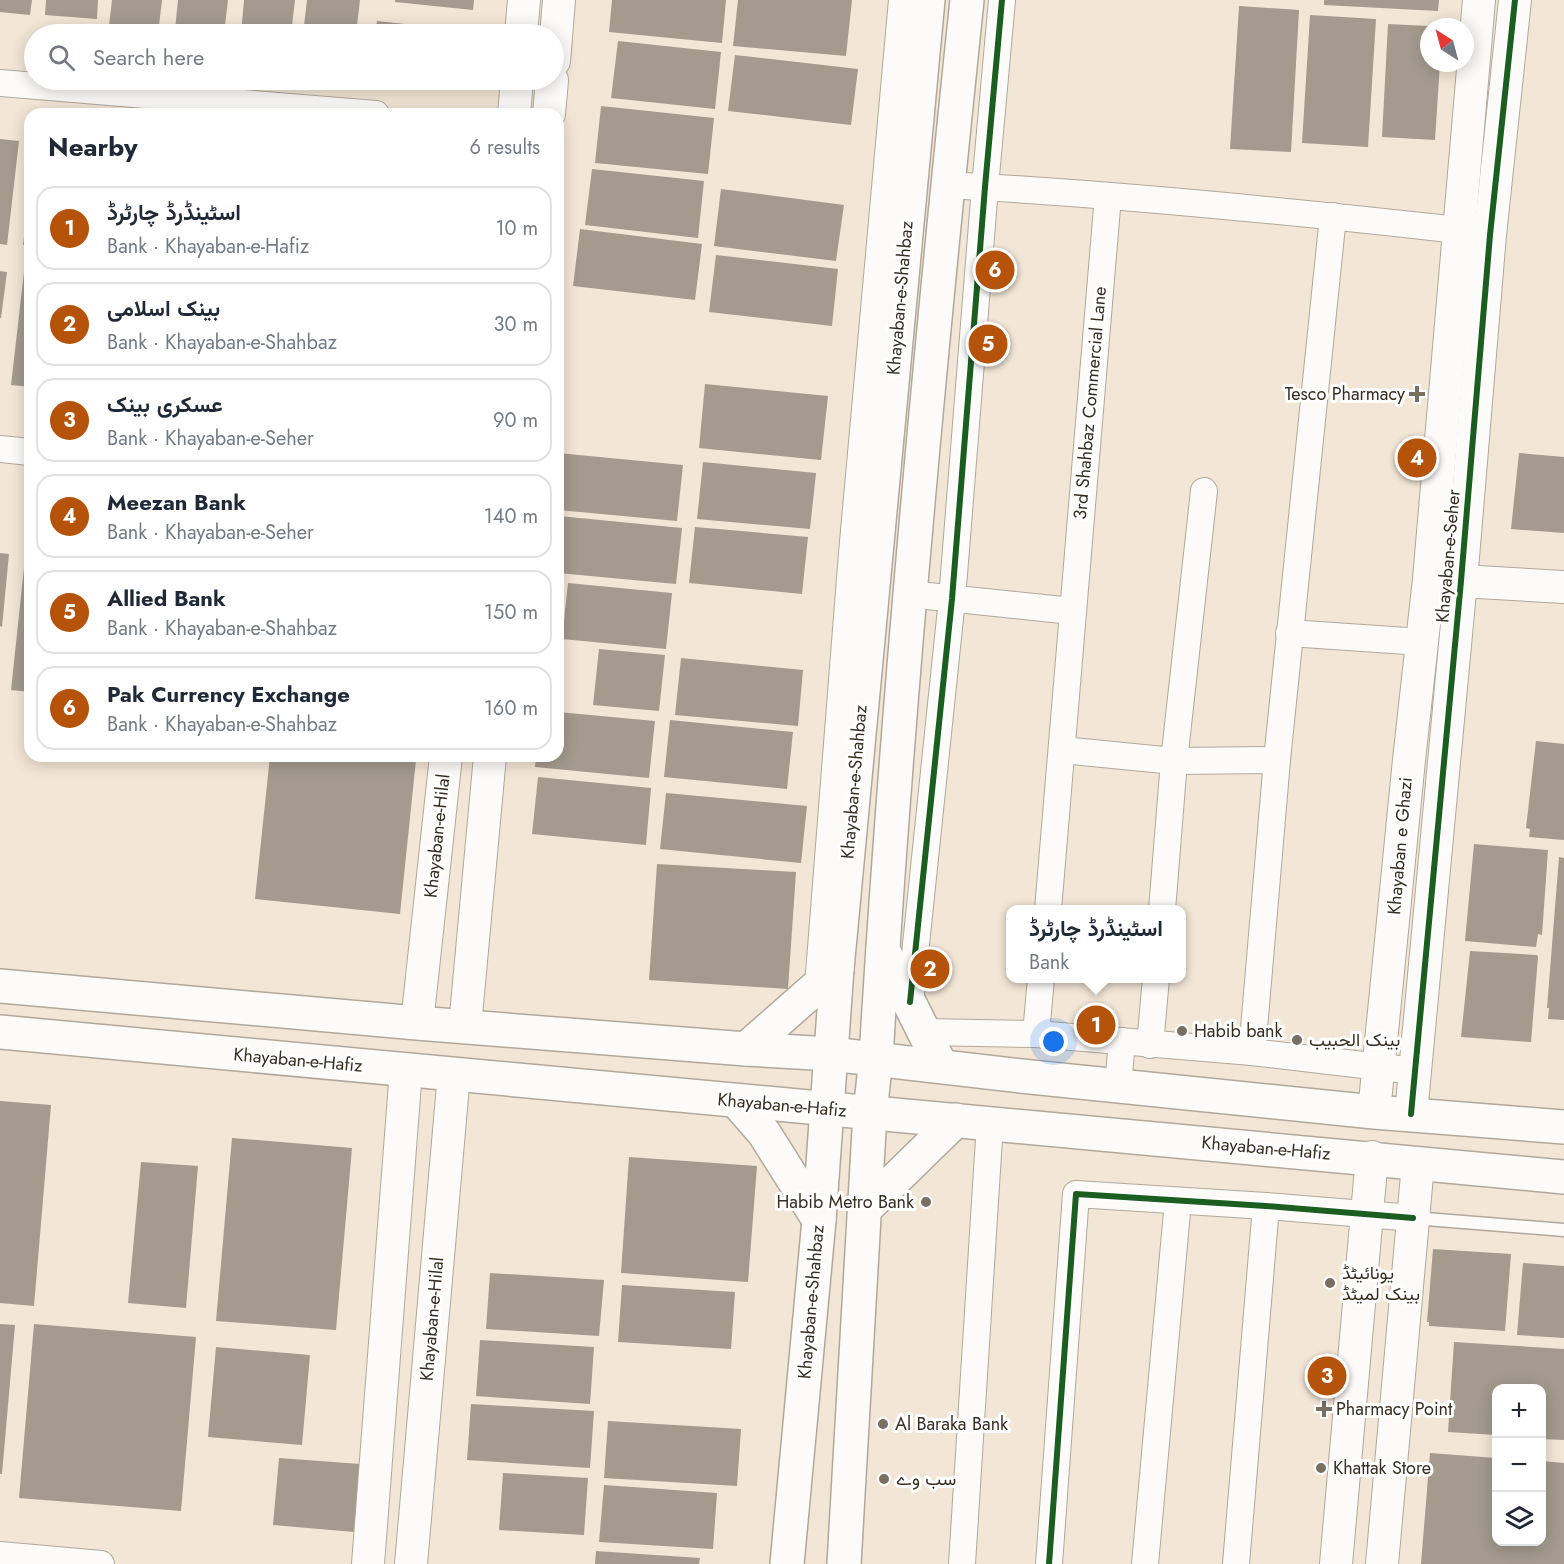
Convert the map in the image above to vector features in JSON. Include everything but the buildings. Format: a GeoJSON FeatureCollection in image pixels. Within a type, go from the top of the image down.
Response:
{"type":"FeatureCollection","features":[{"type":"Feature","properties":{"kind":"main road","name":"Khayaban-e-Shahbaz"},"geometry":{"type":"LineString","coordinates":[[787,1564],[819,1220],[831,1054],[828,977],[927,14]]}},
{"type":"Feature","properties":{"kind":"main road"},"geometry":{"type":"LineString","coordinates":[[927,14],[965,15]]}},
{"type":"Feature","properties":{"kind":"main road","name":"Khayaban-e-Shahbaz"},"geometry":{"type":"LineString","coordinates":[[844,1564],[870,1113],[876,1058],[909,594],[965,15]]}},
{"type":"Feature","properties":{"kind":"main road"},"geometry":{"type":"LineString","coordinates":[[883,950],[941,1066]]}},
{"type":"Feature","properties":{"kind":"main road"},"geometry":{"type":"LineString","coordinates":[[746,1049],[828,977]]}},
{"type":"Feature","properties":{"kind":"main road"},"geometry":{"type":"LineString","coordinates":[[0,986],[417,1023],[876,1058],[1374,1112],[1564,1126]]}},
{"type":"Feature","properties":{"kind":"main road","name":"Khayaban-e-Hafiz"},"geometry":{"type":"LineString","coordinates":[[0,1032],[1564,1177]]}},
{"type":"Feature","properties":{"kind":"main road"},"geometry":{"type":"LineString","coordinates":[[737,1102],[764,1133],[819,1220]]}},
{"type":"Feature","properties":{"kind":"main road"},"geometry":{"type":"LineString","coordinates":[[866,1208],[956,1120]]}},
{"type":"Feature","properties":{"kind":"street"},"geometry":{"type":"LineString","coordinates":[[522,24],[524,0]]}},
{"type":"Feature","properties":{"kind":"street"},"geometry":{"type":"LineString","coordinates":[[557,24],[559,0]]}},
{"type":"Feature","properties":{"kind":"street"},"geometry":{"type":"LineString","coordinates":[[828,977],[852,553],[902,0]]}},
{"type":"Feature","properties":{"kind":"street"},"geometry":{"type":"LineString","coordinates":[[910,1002],[952,599],[1002,0]]}},
{"type":"Feature","properties":{"kind":"street","name":"Khayaban-e-Seher"},"geometry":{"type":"LineString","coordinates":[[1429,579],[1479,0]]}},
{"type":"Feature","properties":{"kind":"street","name":"Khayaban-e-Seher"},"geometry":{"type":"LineString","coordinates":[[1412,1114],[1490,235],[1515,0]]}},
{"type":"Feature","properties":{"kind":"street"},"geometry":{"type":"LineString","coordinates":[[0,83],[24,85]]}},
{"type":"Feature","properties":{"kind":"street"},"geometry":{"type":"LineString","coordinates":[[85,90],[303,108]]}},
{"type":"Feature","properties":{"kind":"street"},"geometry":{"type":"LineString","coordinates":[[515,108],[516,90]]}},
{"type":"Feature","properties":{"kind":"street"},"geometry":{"type":"LineString","coordinates":[[550,108],[551,90]]}},
{"type":"Feature","properties":{"kind":"street"},"geometry":{"type":"LineString","coordinates":[[947,185],[1108,196],[1333,216],[1458,230]]}},
{"type":"Feature","properties":{"kind":"street","name":"3rd Shahbaz Commercial Lane"},"geometry":{"type":"LineString","coordinates":[[1047,905],[1108,196]]}},
{"type":"Feature","properties":{"kind":"street"},"geometry":{"type":"LineString","coordinates":[[1252,1052],[1289,633],[1333,216]]}},
{"type":"Feature","properties":{"kind":"street"},"geometry":{"type":"LineString","coordinates":[[0,449],[24,451]]}},
{"type":"Feature","properties":{"kind":"street"},"geometry":{"type":"LineString","coordinates":[[1162,905],[1174,761],[1204,490]]}},
{"type":"Feature","properties":{"kind":"street"},"geometry":{"type":"LineString","coordinates":[[1429,579],[1564,587]]}},
{"type":"Feature","properties":{"kind":"street","name":"Khayaban e Ghazi"},"geometry":{"type":"LineString","coordinates":[[1374,1112],[1429,579]]}},
{"type":"Feature","properties":{"kind":"street"},"geometry":{"type":"LineString","coordinates":[[909,594],[1072,611]]}},
{"type":"Feature","properties":{"kind":"street"},"geometry":{"type":"LineString","coordinates":[[1289,633],[1422,642]]}},
{"type":"Feature","properties":{"kind":"street"},"geometry":{"type":"LineString","coordinates":[[1062,750],[1174,761],[1277,760]]}},
{"type":"Feature","properties":{"kind":"street","name":"Khayaban-e-Hilal"},"geometry":{"type":"LineString","coordinates":[[417,1023],[445,762]]}},
{"type":"Feature","properties":{"kind":"street"},"geometry":{"type":"LineString","coordinates":[[465,1026],[489,762]]}},
{"type":"Feature","properties":{"kind":"street"},"geometry":{"type":"LineString","coordinates":[[1036,1034],[1041,983]]}},
{"type":"Feature","properties":{"kind":"street"},"geometry":{"type":"LineString","coordinates":[[1150,1045],[1156,983]]}},
{"type":"Feature","properties":{"kind":"street"},"geometry":{"type":"LineString","coordinates":[[924,1032],[1036,1034],[1252,1052],[1415,1071]]}},
{"type":"Feature","properties":{"kind":"street"},"geometry":{"type":"LineString","coordinates":[[1118,1085],[1122,1041]]}},
{"type":"Feature","properties":{"kind":"street"},"geometry":{"type":"LineString","coordinates":[[368,1564],[406,1070]]}},
{"type":"Feature","properties":{"kind":"street","name":"Khayaban-e-Hilal"},"geometry":{"type":"LineString","coordinates":[[411,1564],[454,1074]]}},
{"type":"Feature","properties":{"kind":"street"},"geometry":{"type":"LineString","coordinates":[[962,1564],[990,1123]]}},
{"type":"Feature","properties":{"kind":"street"},"geometry":{"type":"LineString","coordinates":[[1336,1564],[1372,1158]]}},
{"type":"Feature","properties":{"kind":"street"},"geometry":{"type":"LineString","coordinates":[[1382,1564],[1418,1164]]}},
{"type":"Feature","properties":{"kind":"street"},"geometry":{"type":"LineString","coordinates":[[1049,1564],[1076,1194],[1413,1218]]}},
{"type":"Feature","properties":{"kind":"street"},"geometry":{"type":"LineString","coordinates":[[1145,1564],[1178,1201]]}},
{"type":"Feature","properties":{"kind":"street"},"geometry":{"type":"LineString","coordinates":[[1236,1564],[1266,1206]]}},
{"type":"Feature","properties":{"kind":"street"},"geometry":{"type":"LineString","coordinates":[[0,1555],[101,1564]]}},
{"type":"Feature","properties":{"kind":"lane"},"geometry":{"type":"LineString","coordinates":[[1413,1218],[1564,1230]]}},
{"type":"Feature","properties":{"kind":"cycle path"},"geometry":{"type":"LineString","coordinates":[[910,1002],[952,599],[1002,0]]}},
{"type":"Feature","properties":{"kind":"cycle path"},"geometry":{"type":"LineString","coordinates":[[1411,1114],[1461,581],[1490,235],[1515,0]]}},
{"type":"Feature","properties":{"kind":"cycle path"},"geometry":{"type":"LineString","coordinates":[[1049,1564],[1076,1194],[1413,1218]]}},
{"type":"Feature","properties":{"kind":"place","name":"Pak Currency Exchange"},"geometry":{"type":"Point","coordinates":[995,270]}},
{"type":"Feature","properties":{"kind":"place","name":"Allied Bank"},"geometry":{"type":"Point","coordinates":[988,344]}},
{"type":"Feature","properties":{"kind":"place","name":"Tesco Pharmacy"},"geometry":{"type":"Point","coordinates":[1417,394]}},
{"type":"Feature","properties":{"kind":"place","name":"Meezan Bank"},"geometry":{"type":"Point","coordinates":[1417,458]}},
{"type":"Feature","properties":{"kind":"place","name":"بینک اسلامی"},"geometry":{"type":"Point","coordinates":[930,969]}},
{"type":"Feature","properties":{"kind":"place","name":"اسٹینڈرڈ چارٹرڈ"},"geometry":{"type":"Point","coordinates":[1096,1025]}},
{"type":"Feature","properties":{"kind":"place","name":"Habib bank"},"geometry":{"type":"Point","coordinates":[1182,1031]}},
{"type":"Feature","properties":{"kind":"place","name":"بينک الحبيب"},"geometry":{"type":"Point","coordinates":[1297,1040]}},
{"type":"Feature","properties":{"kind":"place","name":"Habib Metro Bank"},"geometry":{"type":"Point","coordinates":[926,1202]}},
{"type":"Feature","properties":{"kind":"place","name":"یونائیٹڈ بینک لمیٹڈ"},"geometry":{"type":"Point","coordinates":[1330,1283]}},
{"type":"Feature","properties":{"kind":"place","name":"عسکری بینک"},"geometry":{"type":"Point","coordinates":[1327,1376]}},
{"type":"Feature","properties":{"kind":"place","name":"Pharmacy Point"},"geometry":{"type":"Point","coordinates":[1324,1409]}},
{"type":"Feature","properties":{"kind":"place","name":"Al Baraka Bank"},"geometry":{"type":"Point","coordinates":[883,1424]}},
{"type":"Feature","properties":{"kind":"place","name":"Khattak Store"},"geometry":{"type":"Point","coordinates":[1321,1468]}},
{"type":"Feature","properties":{"kind":"place","name":"سب وے"},"geometry":{"type":"Point","coordinates":[884,1479]}}]}
